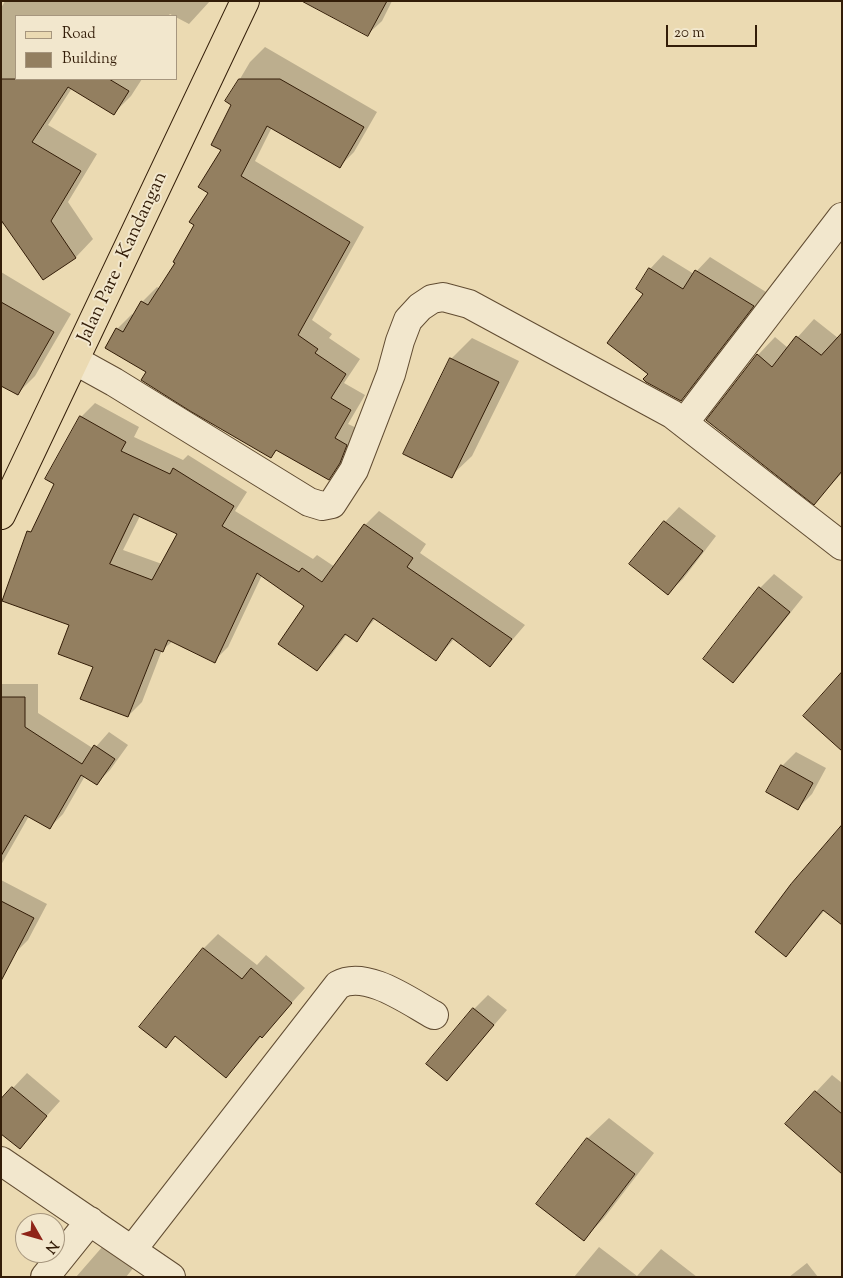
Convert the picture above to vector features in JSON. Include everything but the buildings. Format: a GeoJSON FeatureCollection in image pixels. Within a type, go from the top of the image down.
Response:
{"type":"FeatureCollection","features":[{"type":"Feature","properties":{"kind":"main road","name":"Jalan Pare - Kandangan"},"geometry":{"type":"LineString","coordinates":[[1,515],[76,361],[245,1]]}},
{"type":"Feature","properties":{"kind":"street"},"geometry":{"type":"LineString","coordinates":[[684,423],[842,217]]}},
{"type":"Feature","properties":{"kind":"street"},"geometry":{"type":"LineString","coordinates":[[76,361],[114,382],[309,502],[328,506],[335,500],[354,470],[391,374],[408,320],[420,307],[432,300],[443,297],[469,304],[672,414],[842,546]]}},
{"type":"Feature","properties":{"kind":"street"},"geometry":{"type":"LineString","coordinates":[[132,1250],[338,985],[345,981],[367,981],[390,990],[434,1015]]}},
{"type":"Feature","properties":{"kind":"street"},"geometry":{"type":"LineString","coordinates":[[1,1161],[171,1277]]}},
{"type":"Feature","properties":{"kind":"street"},"geometry":{"type":"LineString","coordinates":[[45,1277],[90,1221]]}}]}
